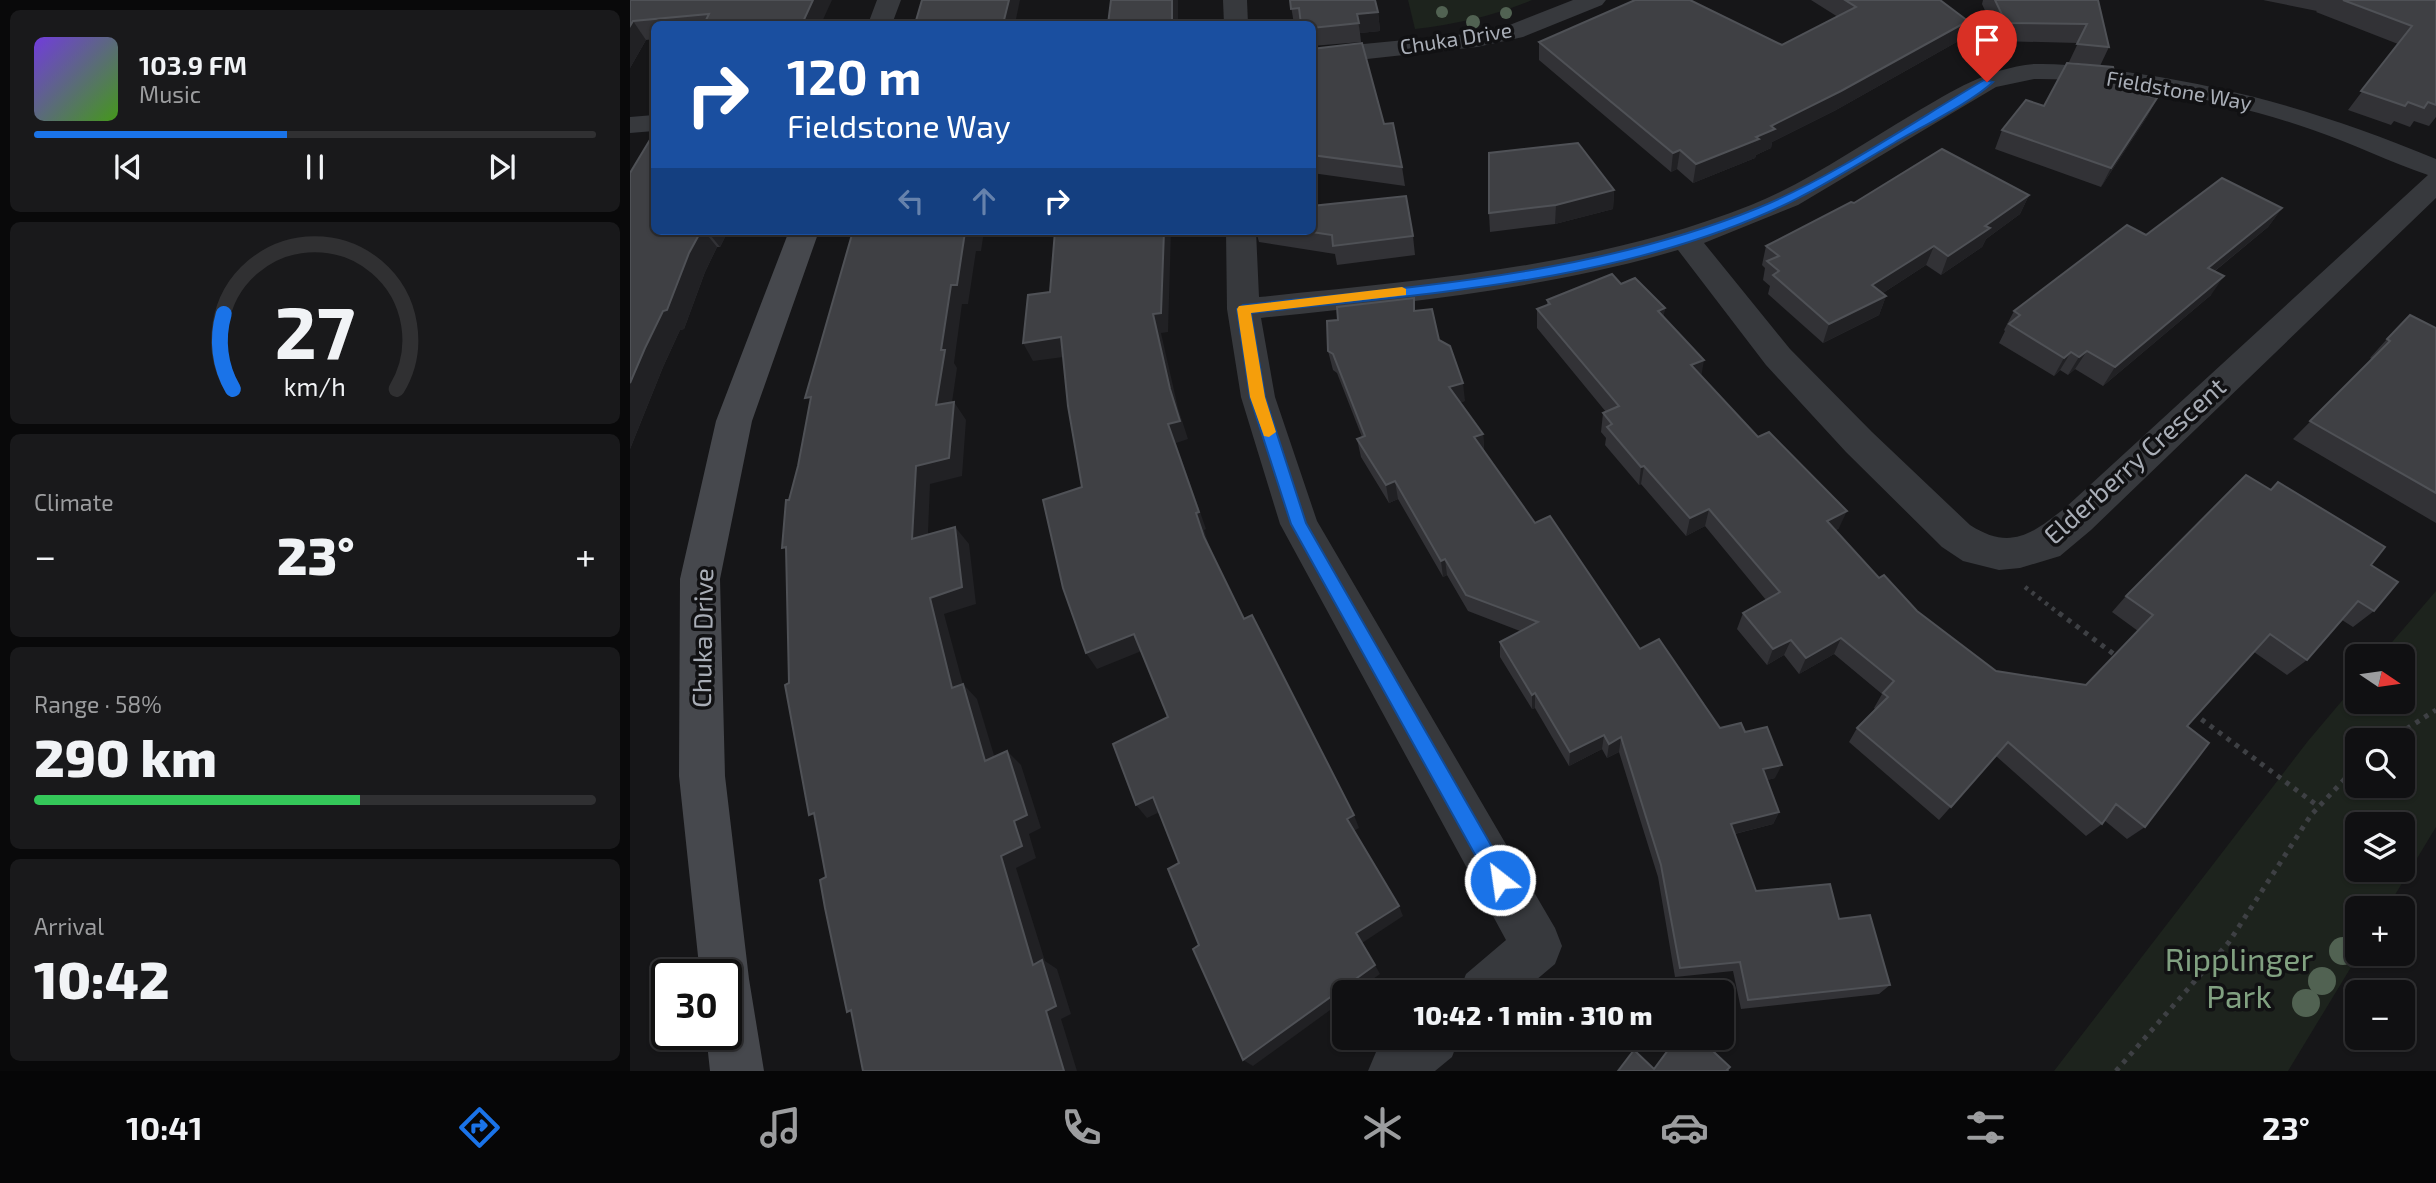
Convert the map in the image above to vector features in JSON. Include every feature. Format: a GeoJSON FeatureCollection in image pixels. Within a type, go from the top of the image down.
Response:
{"type":"FeatureCollection","features":[{"type":"Feature","properties":{"kind":"street"},"geometry":{"type":"LineString","coordinates":[[881,21],[889,0]]}},
{"type":"Feature","properties":{"kind":"street"},"geometry":{"type":"LineString","coordinates":[[1235,0],[1236,21]]}},
{"type":"Feature","properties":{"kind":"street","name":"Chuka Drive"},"geometry":{"type":"LineString","coordinates":[[1316,57],[1477,40],[1514,32],[1594,0]]}},
{"type":"Feature","properties":{"kind":"street","name":"Fieldstone Way"},"geometry":{"type":"LineString","coordinates":[[1243,309],[1516,279],[1610,260],[1685,239],[1763,210],[1813,186],[1987,82],[2020,72],[2063,72],[2107,77],[2240,100],[2319,123],[2436,169]]}},
{"type":"Feature","properties":{"kind":"street"},"geometry":{"type":"LineString","coordinates":[[630,125],[651,123]]}},
{"type":"Feature","properties":{"kind":"street","name":"Elderberry Crescent"},"geometry":{"type":"LineString","coordinates":[[1999,554],[2046,545],[2078,519],[2436,182]]}},
{"type":"Feature","properties":{"kind":"street","name":"Chuka Drive"},"geometry":{"type":"LineString","coordinates":[[723,959],[702,776],[700,579],[734,421],[803,235]]}},
{"type":"Feature","properties":{"kind":"street"},"geometry":{"type":"LineString","coordinates":[[1241,235],[1243,309],[1258,397],[1299,524],[1537,946],[1498,980]]}},
{"type":"Feature","properties":{"kind":"street"},"geometry":{"type":"LineString","coordinates":[[1685,239],[1779,357],[1859,442],[1956,536],[1978,550],[1999,554]]}},
{"type":"Feature","properties":{"kind":"street"},"geometry":{"type":"LineString","coordinates":[[734,1050],[737,1071]]}},
{"type":"Feature","properties":{"kind":"street"},"geometry":{"type":"LineString","coordinates":[[1395,1071],[1419,1050]]}},
{"type":"Feature","properties":{"kind":"path"},"geometry":{"type":"LineString","coordinates":[[1999,554],[2022,585],[2121,659]]}},
{"type":"Feature","properties":{"kind":"path"},"geometry":{"type":"LineString","coordinates":[[2187,708],[2318,806]]}},
{"type":"Feature","properties":{"kind":"path"},"geometry":{"type":"LineString","coordinates":[[2408,728],[2436,710]]}},
{"type":"Feature","properties":{"kind":"path"},"geometry":{"type":"LineString","coordinates":[[2116,1071],[2229,942],[2318,806],[2345,778]]}},
{"type":"Feature","properties":{"kind":"green space"},"geometry":{"type":"Polygon","coordinates":[[[1408,0],[1532,0],[1475,19],[1415,29],[1408,0]]]}},
{"type":"Feature","properties":{"kind":"green space","name":"Ripplinger Park"},"geometry":{"type":"Polygon","coordinates":[[[2436,591],[2436,827],[2415,862],[2415,812],[2345,812],[2345,882],[2403,882],[2394,896],[2345,896],[2345,966],[2352,966],[2288,1071],[2054,1071],[2308,741],[2345,697],[2345,714],[2415,714],[2415,644],[2390,644],[2436,591]]]}},
{"type":"Feature","properties":{"kind":"building"},"geometry":{"type":"Polygon","coordinates":[[[630,0],[813,0],[803,21],[706,21],[709,14],[633,21],[630,26],[630,0]]]}},
{"type":"Feature","properties":{"kind":"building"},"geometry":{"type":"Polygon","coordinates":[[[922,0],[1009,0],[1004,21],[916,21],[922,0]]]}},
{"type":"Feature","properties":{"kind":"building"},"geometry":{"type":"Polygon","coordinates":[[[1111,0],[1172,0],[1172,21],[1108,21],[1111,0]]]}},
{"type":"Feature","properties":{"kind":"building"},"geometry":{"type":"Polygon","coordinates":[[[1290,0],[1375,0],[1378,12],[1357,14],[1359,23],[1316,28],[1316,21],[1301,21],[1299,8],[1291,9],[1290,0]]]}},
{"type":"Feature","properties":{"kind":"building"},"geometry":{"type":"Polygon","coordinates":[[[1635,0],[1690,0],[1782,45],[1856,7],[1845,0],[1940,0],[1968,21],[1771,126],[1775,129],[1756,137],[1759,139],[1696,164],[1680,150],[1673,153],[1539,42],[1635,0]]]}},
{"type":"Feature","properties":{"kind":"building"},"geometry":{"type":"Polygon","coordinates":[[[1995,0],[2098,0],[2109,47],[2077,44],[2087,24],[2006,23],[1995,0]]]}},
{"type":"Feature","properties":{"kind":"building"},"geometry":{"type":"Polygon","coordinates":[[[2343,0],[2436,0],[2436,105],[2428,102],[2424,108],[2408,102],[2405,106],[2361,91],[2412,26],[2343,0]]]}},
{"type":"Feature","properties":{"kind":"building"},"geometry":{"type":"Polygon","coordinates":[[[1362,43],[1384,124],[1393,123],[1402,167],[1316,156],[1316,49],[1362,43]]]}},
{"type":"Feature","properties":{"kind":"building"},"geometry":{"type":"Polygon","coordinates":[[[2067,63],[2113,67],[2118,88],[2157,98],[2111,168],[2002,130],[2026,100],[2044,106],[2067,63]]]}},
{"type":"Feature","properties":{"kind":"building"},"geometry":{"type":"Polygon","coordinates":[[[651,138],[651,235],[699,235],[667,310],[663,311],[630,383],[630,173],[651,138]]]}},
{"type":"Feature","properties":{"kind":"building"},"geometry":{"type":"Polygon","coordinates":[[[1578,143],[1614,190],[1556,205],[1489,213],[1489,153],[1578,143]]]}},
{"type":"Feature","properties":{"kind":"building"},"geometry":{"type":"Polygon","coordinates":[[[1942,149],[2029,195],[1985,226],[1990,228],[1948,256],[1934,246],[1872,285],[1886,296],[1829,324],[1773,275],[1779,271],[1767,261],[1779,256],[1766,246],[1851,202],[1854,203],[1942,149]]]}},
{"type":"Feature","properties":{"kind":"building"},"geometry":{"type":"Polygon","coordinates":[[[2222,178],[2282,208],[2208,268],[2224,276],[2115,367],[2087,351],[2079,357],[2071,352],[2064,358],[2009,324],[2020,315],[2014,311],[2127,225],[2146,235],[2222,178]]]}},
{"type":"Feature","properties":{"kind":"building"},"geometry":{"type":"Polygon","coordinates":[[[1406,196],[1413,236],[1333,246],[1332,235],[1316,233],[1316,206],[1406,196]]]}},
{"type":"Feature","properties":{"kind":"building"},"geometry":{"type":"Polygon","coordinates":[[[852,235],[965,235],[957,285],[951,285],[941,350],[945,350],[936,405],[954,402],[949,458],[916,466],[912,539],[955,527],[962,587],[930,598],[952,688],[963,684],[985,761],[1007,751],[1027,815],[1014,821],[1022,846],[1001,856],[1033,965],[1042,960],[1056,1006],[1046,1011],[1064,1071],[863,1071],[851,1010],[847,1012],[825,908],[820,880],[826,877],[814,813],[809,815],[785,685],[789,683],[786,547],[782,548],[786,500],[789,500],[798,466],[811,397],[805,398],[852,235]]]}},
{"type":"Feature","properties":{"kind":"building"},"geometry":{"type":"Polygon","coordinates":[[[1055,235],[1164,235],[1161,313],[1153,314],[1180,421],[1168,424],[1199,512],[1196,513],[1204,537],[1244,619],[1252,615],[1354,815],[1347,819],[1399,906],[1356,933],[1375,965],[1354,980],[1332,980],[1332,996],[1243,1060],[1193,949],[1199,945],[1168,869],[1179,863],[1153,797],[1136,805],[1113,744],[1168,717],[1134,634],[1086,653],[1063,588],[1043,500],[1082,487],[1068,406],[1061,337],[1023,343],[1028,295],[1050,292],[1055,235]]]}},
{"type":"Feature","properties":{"kind":"building"},"geometry":{"type":"Polygon","coordinates":[[[1612,274],[1621,284],[1635,278],[1665,308],[1658,311],[1704,360],[1691,365],[1758,437],[1769,432],[1847,511],[1827,521],[1879,578],[1884,575],[1917,611],[1996,671],[2086,685],[2153,615],[2126,596],[2246,475],[2271,490],[2278,482],[2385,547],[2371,565],[2398,582],[2374,611],[2358,601],[2307,660],[2270,634],[2187,726],[2209,743],[2145,827],[2116,804],[2102,824],[2008,742],[1951,807],[1857,728],[1888,697],[1883,693],[1894,681],[1841,638],[1806,658],[1791,640],[1773,649],[1743,613],[1780,592],[1709,509],[1690,518],[1607,427],[1612,424],[1603,413],[1619,406],[1537,309],[1550,304],[1547,300],[1612,274]]]}},
{"type":"Feature","properties":{"kind":"building"},"geometry":{"type":"Polygon","coordinates":[[[1414,298],[1414,311],[1432,309],[1439,340],[1450,346],[1463,383],[1449,387],[1483,434],[1474,437],[1535,523],[1550,516],[1640,649],[1659,639],[1720,728],[1741,723],[1745,732],[1767,727],[1782,765],[1763,769],[1779,812],[1731,824],[1756,891],[1830,884],[1839,919],[1870,915],[1890,985],[1748,1000],[1740,962],[1680,968],[1661,865],[1621,737],[1609,744],[1604,735],[1570,752],[1535,693],[1532,695],[1500,642],[1538,622],[1466,595],[1445,559],[1441,561],[1395,481],[1386,485],[1357,439],[1365,436],[1333,354],[1328,351],[1327,321],[1338,320],[1337,307],[1414,298]]]}},
{"type":"Feature","properties":{"kind":"building"},"geometry":{"type":"Polygon","coordinates":[[[2410,315],[2436,328],[2436,493],[2310,421],[2390,341],[2387,339],[2410,315]]]}},
{"type":"Feature","properties":{"kind":"building"},"geometry":{"type":"Polygon","coordinates":[[[1634,1050],[1654,1069],[1668,1050],[1712,1050],[1730,1067],[1728,1071],[1618,1071],[1634,1050]]]}},
{"type":"Feature","properties":{"kind":"slow traffic"},"geometry":{"type":"LineString","coordinates":[[1269,432],[1258,397],[1243,309],[1402,292]]}},
{"type":"Feature","properties":{"kind":"route"},"geometry":{"type":"LineString","coordinates":[[1500,880],[1299,524],[1258,397],[1243,309],[1516,279],[1610,260],[1685,239],[1763,210],[1813,186],[1987,82]]}}]}
